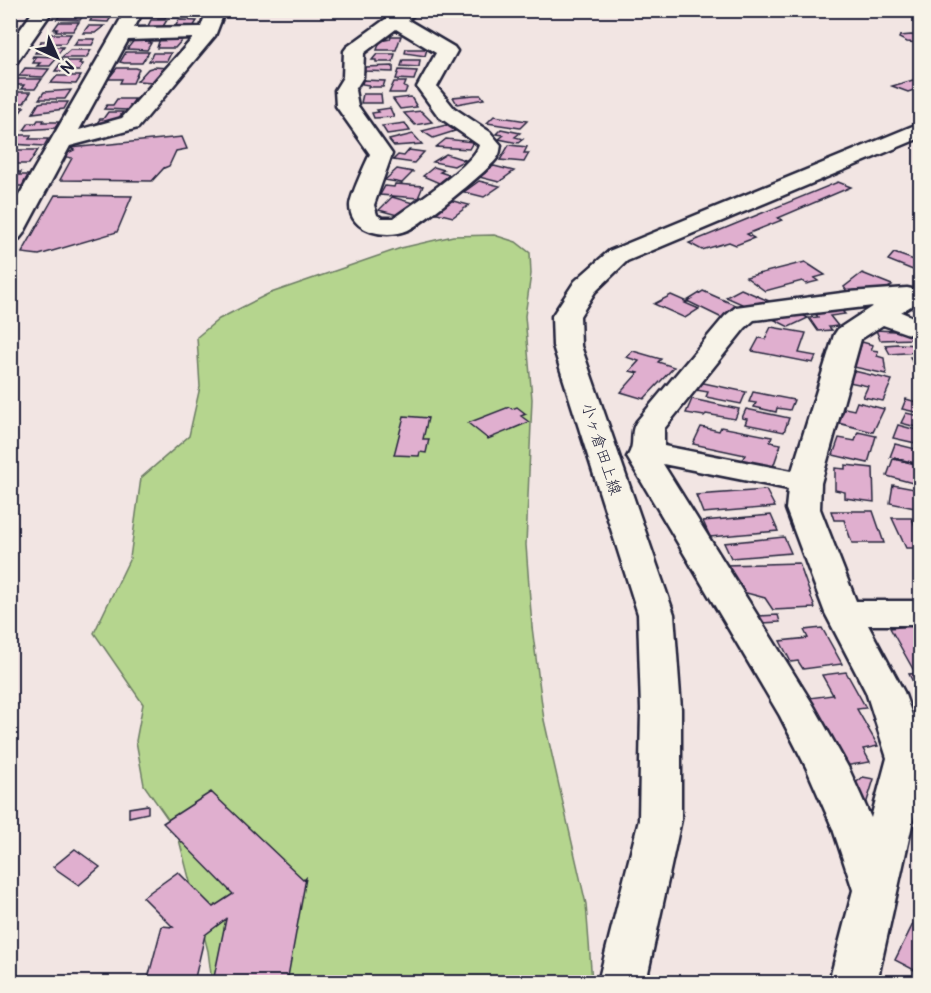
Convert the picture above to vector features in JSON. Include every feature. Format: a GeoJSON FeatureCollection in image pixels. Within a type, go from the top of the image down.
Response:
{"type":"FeatureCollection","features":[{"type":"Feature","properties":{"kind":"street"},"geometry":{"type":"LineString","coordinates":[[10,58],[44,10]]}},
{"type":"Feature","properties":{"kind":"street"},"geometry":{"type":"LineString","coordinates":[[10,234],[135,10]]}},
{"type":"Feature","properties":{"kind":"street"},"geometry":{"type":"LineString","coordinates":[[60,142],[130,123],[208,32],[216,10]]}},
{"type":"Feature","properties":{"kind":"street"},"geometry":{"type":"LineString","coordinates":[[403,16],[447,51],[427,87],[444,111],[484,136],[490,145],[488,155],[471,171],[400,225],[377,226],[366,219],[362,205],[381,160],[381,154],[346,106],[345,90],[353,77],[354,51],[403,16]]}},
{"type":"Feature","properties":{"kind":"street"},"geometry":{"type":"LineString","coordinates":[[121,34],[208,32]]}},
{"type":"Feature","properties":{"kind":"street","name":"小ヶ倉田上線"},"geometry":{"type":"LineString","coordinates":[[622,982],[660,820],[661,709],[656,614],[567,346],[566,316],[584,286],[618,256],[921,130]]}},
{"type":"Feature","properties":{"kind":"street"},"geometry":{"type":"LineString","coordinates":[[903,299],[921,330]]}},
{"type":"Feature","properties":{"kind":"street"},"geometry":{"type":"LineString","coordinates":[[649,452],[648,428],[735,322],[746,313],[829,302],[903,299]]}},
{"type":"Feature","properties":{"kind":"street"},"geometry":{"type":"LineString","coordinates":[[853,982],[907,758],[885,692],[843,613],[803,509],[805,483],[848,335],[903,299]]}},
{"type":"Feature","properties":{"kind":"street"},"geometry":{"type":"LineString","coordinates":[[649,452],[805,483]]}},
{"type":"Feature","properties":{"kind":"street"},"geometry":{"type":"LineString","coordinates":[[649,452],[643,457],[651,473],[792,703],[827,767],[855,829],[875,890]]}},
{"type":"Feature","properties":{"kind":"street"},"geometry":{"type":"LineString","coordinates":[[843,613],[921,614]]}},
{"type":"Feature","properties":{"kind":"green space"},"geometry":{"type":"Polygon","coordinates":[[[494,235],[516,242],[530,253],[531,274],[525,316],[532,399],[526,545],[532,627],[544,720],[586,904],[592,982],[212,982],[208,951],[177,832],[144,785],[136,741],[143,704],[94,633],[130,558],[141,478],[189,436],[200,387],[197,337],[219,319],[268,294],[401,248],[453,236],[494,235]]]}},
{"type":"Feature","properties":{"kind":"building"},"geometry":{"type":"Polygon","coordinates":[[[145,10],[168,12],[165,18],[141,18],[145,10]]]}},
{"type":"Feature","properties":{"kind":"building"},"geometry":{"type":"Polygon","coordinates":[[[176,10],[200,10],[191,18],[172,18],[176,10]]]}},
{"type":"Feature","properties":{"kind":"building"},"geometry":{"type":"Polygon","coordinates":[[[63,12],[85,13],[80,20],[57,19],[63,12]]]}},
{"type":"Feature","properties":{"kind":"building"},"geometry":{"type":"Polygon","coordinates":[[[113,14],[108,22],[90,21],[93,16],[113,14]]]}},
{"type":"Feature","properties":{"kind":"building"},"geometry":{"type":"Polygon","coordinates":[[[151,20],[167,20],[162,28],[147,28],[151,20]]]}},
{"type":"Feature","properties":{"kind":"building"},"geometry":{"type":"Polygon","coordinates":[[[179,20],[197,21],[193,27],[175,27],[179,20]]]}},
{"type":"Feature","properties":{"kind":"building"},"geometry":{"type":"Polygon","coordinates":[[[59,22],[79,22],[73,31],[55,31],[59,22]]]}},
{"type":"Feature","properties":{"kind":"building"},"geometry":{"type":"Polygon","coordinates":[[[88,26],[104,26],[95,33],[83,33],[88,26]]]}},
{"type":"Feature","properties":{"kind":"building"},"geometry":{"type":"Polygon","coordinates":[[[49,34],[71,34],[65,43],[40,44],[41,41],[47,41],[49,34]]]}},
{"type":"Feature","properties":{"kind":"building"},"geometry":{"type":"Polygon","coordinates":[[[391,36],[401,36],[396,50],[377,50],[380,41],[390,39],[391,36]]]}},
{"type":"Feature","properties":{"kind":"building"},"geometry":{"type":"Polygon","coordinates":[[[900,36],[920,36],[920,43],[907,42],[899,38],[900,36]]]}},
{"type":"Feature","properties":{"kind":"building"},"geometry":{"type":"Polygon","coordinates":[[[160,38],[182,40],[175,48],[157,48],[160,38]]]}},
{"type":"Feature","properties":{"kind":"building"},"geometry":{"type":"Polygon","coordinates":[[[78,39],[95,39],[92,45],[74,45],[78,39]]]}},
{"type":"Feature","properties":{"kind":"building"},"geometry":{"type":"Polygon","coordinates":[[[135,39],[151,40],[149,43],[151,43],[147,50],[127,49],[135,39]]]}},
{"type":"Feature","properties":{"kind":"building"},"geometry":{"type":"Polygon","coordinates":[[[39,47],[63,47],[59,53],[35,53],[39,47]]]}},
{"type":"Feature","properties":{"kind":"building"},"geometry":{"type":"Polygon","coordinates":[[[406,49],[427,49],[425,56],[405,53],[406,49]]]}},
{"type":"Feature","properties":{"kind":"building"},"geometry":{"type":"Polygon","coordinates":[[[70,50],[91,50],[86,58],[61,58],[70,50]]]}},
{"type":"Feature","properties":{"kind":"building"},"geometry":{"type":"Polygon","coordinates":[[[126,52],[149,52],[142,63],[120,62],[126,52]]]}},
{"type":"Feature","properties":{"kind":"building"},"geometry":{"type":"Polygon","coordinates":[[[153,53],[171,53],[167,61],[149,61],[153,53]]]}},
{"type":"Feature","properties":{"kind":"building"},"geometry":{"type":"Polygon","coordinates":[[[377,54],[395,54],[393,62],[376,62],[372,60],[377,54]]]}},
{"type":"Feature","properties":{"kind":"building"},"geometry":{"type":"Polygon","coordinates":[[[33,56],[58,57],[50,66],[37,66],[40,63],[33,63],[36,58],[32,58],[33,56]]]}},
{"type":"Feature","properties":{"kind":"building"},"geometry":{"type":"Polygon","coordinates":[[[403,60],[420,60],[419,67],[401,66],[403,60]]]}},
{"type":"Feature","properties":{"kind":"building"},"geometry":{"type":"Polygon","coordinates":[[[62,61],[81,61],[79,64],[83,64],[79,71],[55,71],[62,61]]]}},
{"type":"Feature","properties":{"kind":"building"},"geometry":{"type":"Polygon","coordinates":[[[393,66],[393,72],[364,71],[364,67],[393,66]]]}},
{"type":"Feature","properties":{"kind":"building"},"geometry":{"type":"Polygon","coordinates":[[[25,68],[49,69],[43,77],[19,76],[25,68]]]}},
{"type":"Feature","properties":{"kind":"building"},"geometry":{"type":"Polygon","coordinates":[[[117,68],[139,69],[133,83],[120,83],[122,79],[108,79],[117,68]]]}},
{"type":"Feature","properties":{"kind":"building"},"geometry":{"type":"Polygon","coordinates":[[[167,68],[154,82],[137,81],[148,69],[167,68]]]}},
{"type":"Feature","properties":{"kind":"building"},"geometry":{"type":"Polygon","coordinates":[[[399,70],[417,71],[414,80],[396,79],[399,70]]]}},
{"type":"Feature","properties":{"kind":"building"},"geometry":{"type":"Polygon","coordinates":[[[57,76],[81,76],[76,84],[51,83],[57,76]]]}},
{"type":"Feature","properties":{"kind":"building"},"geometry":{"type":"Polygon","coordinates":[[[16,79],[42,79],[35,89],[21,89],[24,85],[12,85],[16,79]]]}},
{"type":"Feature","properties":{"kind":"building"},"geometry":{"type":"Polygon","coordinates":[[[363,80],[385,81],[383,87],[368,87],[369,85],[362,84],[363,80]]]}},
{"type":"Feature","properties":{"kind":"building"},"geometry":{"type":"Polygon","coordinates":[[[913,80],[920,82],[920,88],[908,92],[892,86],[913,80]]]}},
{"type":"Feature","properties":{"kind":"building"},"geometry":{"type":"Polygon","coordinates":[[[394,82],[406,82],[405,93],[389,93],[394,82]]]}},
{"type":"Feature","properties":{"kind":"building"},"geometry":{"type":"Polygon","coordinates":[[[71,90],[65,99],[39,99],[44,92],[71,90]]]}},
{"type":"Feature","properties":{"kind":"building"},"geometry":{"type":"Polygon","coordinates":[[[10,92],[31,92],[24,103],[10,103],[10,92]]]}},
{"type":"Feature","properties":{"kind":"building"},"geometry":{"type":"Polygon","coordinates":[[[363,94],[381,94],[382,103],[361,103],[363,94]]]}},
{"type":"Feature","properties":{"kind":"building"},"geometry":{"type":"Polygon","coordinates":[[[481,95],[484,99],[457,104],[453,97],[481,95]]]}},
{"type":"Feature","properties":{"kind":"building"},"geometry":{"type":"Polygon","coordinates":[[[411,97],[417,107],[400,109],[393,99],[411,97]]]}},
{"type":"Feature","properties":{"kind":"building"},"geometry":{"type":"Polygon","coordinates":[[[117,99],[135,99],[127,110],[104,109],[107,105],[113,105],[117,99]]]}},
{"type":"Feature","properties":{"kind":"building"},"geometry":{"type":"Polygon","coordinates":[[[68,102],[64,109],[33,113],[39,103],[68,102]]]}},
{"type":"Feature","properties":{"kind":"building"},"geometry":{"type":"Polygon","coordinates":[[[10,107],[24,107],[18,115],[10,115],[10,107]]]}},
{"type":"Feature","properties":{"kind":"building"},"geometry":{"type":"Polygon","coordinates":[[[390,108],[394,117],[374,118],[372,113],[390,108]]]}},
{"type":"Feature","properties":{"kind":"building"},"geometry":{"type":"Polygon","coordinates":[[[421,111],[432,122],[415,125],[404,113],[421,111]]]}},
{"type":"Feature","properties":{"kind":"building"},"geometry":{"type":"Polygon","coordinates":[[[108,112],[123,112],[115,123],[97,123],[103,119],[108,112]]]}},
{"type":"Feature","properties":{"kind":"building"},"geometry":{"type":"Polygon","coordinates":[[[494,116],[527,121],[520,128],[487,123],[494,116]]]}},
{"type":"Feature","properties":{"kind":"building"},"geometry":{"type":"Polygon","coordinates":[[[38,120],[59,122],[55,128],[24,130],[29,123],[36,123],[38,120]]]}},
{"type":"Feature","properties":{"kind":"building"},"geometry":{"type":"Polygon","coordinates":[[[405,123],[410,131],[387,134],[382,126],[405,123]]]}},
{"type":"Feature","properties":{"kind":"building"},"geometry":{"type":"Polygon","coordinates":[[[446,125],[455,131],[433,138],[422,131],[446,125]]]}},
{"type":"Feature","properties":{"kind":"building"},"geometry":{"type":"Polygon","coordinates":[[[501,129],[520,133],[515,137],[523,139],[518,143],[499,139],[504,135],[496,134],[501,129]]]}},
{"type":"Feature","properties":{"kind":"building"},"geometry":{"type":"Polygon","coordinates":[[[413,134],[422,144],[394,146],[389,140],[413,134]]]}},
{"type":"Feature","properties":{"kind":"building"},"geometry":{"type":"Polygon","coordinates":[[[18,135],[31,135],[29,139],[48,139],[44,146],[12,144],[18,135]]]}},
{"type":"Feature","properties":{"kind":"building"},"geometry":{"type":"Polygon","coordinates":[[[182,137],[187,149],[176,151],[169,166],[164,168],[152,181],[60,180],[72,158],[67,157],[68,153],[74,150],[70,148],[182,137]]]}},
{"type":"Feature","properties":{"kind":"building"},"geometry":{"type":"Polygon","coordinates":[[[446,139],[473,142],[469,149],[436,147],[446,139]]]}},
{"type":"Feature","properties":{"kind":"building"},"geometry":{"type":"Polygon","coordinates":[[[509,145],[527,147],[524,153],[529,153],[524,162],[500,160],[509,145]]]}},
{"type":"Feature","properties":{"kind":"building"},"geometry":{"type":"Polygon","coordinates":[[[10,150],[38,150],[29,164],[12,164],[10,150]]]}},
{"type":"Feature","properties":{"kind":"building"},"geometry":{"type":"Polygon","coordinates":[[[409,150],[424,152],[414,163],[393,160],[398,155],[404,156],[409,150]]]}},
{"type":"Feature","properties":{"kind":"building"},"geometry":{"type":"Polygon","coordinates":[[[446,154],[465,160],[454,166],[433,162],[446,154]]]}},
{"type":"Feature","properties":{"kind":"building"},"geometry":{"type":"Polygon","coordinates":[[[494,166],[514,171],[499,182],[479,177],[485,173],[482,172],[494,166]]]}},
{"type":"Feature","properties":{"kind":"building"},"geometry":{"type":"Polygon","coordinates":[[[434,167],[444,170],[440,172],[449,175],[439,183],[423,176],[434,167]]]}},
{"type":"Feature","properties":{"kind":"building"},"geometry":{"type":"Polygon","coordinates":[[[397,169],[413,172],[402,183],[385,180],[397,169]]]}},
{"type":"Feature","properties":{"kind":"building"},"geometry":{"type":"Polygon","coordinates":[[[10,172],[21,172],[19,175],[28,175],[22,186],[10,186],[10,172]]]}},
{"type":"Feature","properties":{"kind":"building"},"geometry":{"type":"Polygon","coordinates":[[[479,181],[500,186],[484,197],[464,192],[479,181]]]}},
{"type":"Feature","properties":{"kind":"building"},"geometry":{"type":"Polygon","coordinates":[[[838,182],[851,187],[778,218],[782,220],[747,234],[754,238],[736,245],[729,242],[702,250],[689,243],[838,182]]]}},
{"type":"Feature","properties":{"kind":"building"},"geometry":{"type":"Polygon","coordinates":[[[395,184],[423,186],[418,198],[380,195],[385,186],[394,187],[395,184]]]}},
{"type":"Feature","properties":{"kind":"building"},"geometry":{"type":"Polygon","coordinates":[[[55,195],[132,196],[117,232],[39,255],[22,253],[55,195]]]}},
{"type":"Feature","properties":{"kind":"building"},"geometry":{"type":"Polygon","coordinates":[[[392,197],[413,203],[397,215],[379,210],[392,197]]]}},
{"type":"Feature","properties":{"kind":"building"},"geometry":{"type":"Polygon","coordinates":[[[449,200],[469,205],[453,217],[433,212],[449,200]]]}},
{"type":"Feature","properties":{"kind":"building"},"geometry":{"type":"Polygon","coordinates":[[[894,253],[920,262],[920,270],[918,272],[888,260],[894,253]]]}},
{"type":"Feature","properties":{"kind":"building"},"geometry":{"type":"Polygon","coordinates":[[[805,262],[825,275],[814,278],[818,281],[806,284],[802,281],[765,291],[746,277],[805,262]]]}},
{"type":"Feature","properties":{"kind":"building"},"geometry":{"type":"Polygon","coordinates":[[[862,273],[892,285],[885,290],[848,293],[844,287],[862,273]]]}},
{"type":"Feature","properties":{"kind":"building"},"geometry":{"type":"Polygon","coordinates":[[[741,289],[769,301],[744,305],[726,297],[741,289]]]}},
{"type":"Feature","properties":{"kind":"building"},"geometry":{"type":"Polygon","coordinates":[[[703,291],[737,306],[722,318],[687,301],[703,291]]]}},
{"type":"Feature","properties":{"kind":"building"},"geometry":{"type":"Polygon","coordinates":[[[671,295],[699,309],[685,318],[654,304],[671,295]]]}},
{"type":"Feature","properties":{"kind":"building"},"geometry":{"type":"Polygon","coordinates":[[[839,308],[845,314],[830,316],[838,326],[829,327],[832,330],[818,331],[809,318],[818,317],[813,311],[839,308]]]}},
{"type":"Feature","properties":{"kind":"building"},"geometry":{"type":"Polygon","coordinates":[[[797,312],[808,318],[789,327],[771,318],[783,313],[797,312]]]}},
{"type":"Feature","properties":{"kind":"building"},"geometry":{"type":"Polygon","coordinates":[[[771,327],[806,333],[799,353],[816,356],[813,363],[752,351],[759,338],[765,339],[771,327]]]}},
{"type":"Feature","properties":{"kind":"building"},"geometry":{"type":"Polygon","coordinates":[[[876,330],[912,332],[915,339],[880,340],[876,330]]]}},
{"type":"Feature","properties":{"kind":"building"},"geometry":{"type":"Polygon","coordinates":[[[862,342],[873,345],[871,350],[878,351],[877,356],[884,358],[886,374],[854,367],[862,342]]]}},
{"type":"Feature","properties":{"kind":"building"},"geometry":{"type":"Polygon","coordinates":[[[885,345],[920,345],[920,352],[890,354],[885,345]]]}},
{"type":"Feature","properties":{"kind":"building"},"geometry":{"type":"Polygon","coordinates":[[[633,351],[661,359],[658,362],[674,367],[644,399],[621,392],[638,373],[630,371],[639,361],[626,357],[633,351]]]}},
{"type":"Feature","properties":{"kind":"building"},"geometry":{"type":"Polygon","coordinates":[[[910,357],[920,357],[920,378],[910,357]]]}},
{"type":"Feature","properties":{"kind":"building"},"geometry":{"type":"Polygon","coordinates":[[[854,371],[892,380],[883,401],[863,397],[868,386],[849,382],[854,371]]]}},
{"type":"Feature","properties":{"kind":"building"},"geometry":{"type":"Polygon","coordinates":[[[699,382],[746,392],[741,404],[706,397],[708,392],[696,390],[699,382]]]}},
{"type":"Feature","properties":{"kind":"building"},"geometry":{"type":"Polygon","coordinates":[[[753,392],[794,400],[790,410],[777,408],[776,412],[754,407],[756,403],[749,402],[753,392]]]}},
{"type":"Feature","properties":{"kind":"building"},"geometry":{"type":"Polygon","coordinates":[[[692,399],[739,409],[735,419],[686,413],[692,399]]]}},
{"type":"Feature","properties":{"kind":"building"},"geometry":{"type":"Polygon","coordinates":[[[906,399],[920,403],[920,413],[902,409],[906,399]]]}},
{"type":"Feature","properties":{"kind":"building"},"geometry":{"type":"Polygon","coordinates":[[[857,402],[884,409],[873,432],[838,423],[845,408],[854,410],[857,402]]]}},
{"type":"Feature","properties":{"kind":"building"},"geometry":{"type":"Polygon","coordinates":[[[509,407],[512,409],[517,407],[526,414],[521,416],[529,422],[488,439],[468,423],[509,407]]]}},
{"type":"Feature","properties":{"kind":"building"},"geometry":{"type":"Polygon","coordinates":[[[746,409],[789,418],[784,432],[745,424],[747,419],[742,418],[746,409]]]}},
{"type":"Feature","properties":{"kind":"building"},"geometry":{"type":"Polygon","coordinates":[[[906,413],[920,416],[920,428],[901,423],[906,413]]]}},
{"type":"Feature","properties":{"kind":"building"},"geometry":{"type":"Polygon","coordinates":[[[404,416],[428,418],[423,439],[429,439],[426,453],[420,452],[419,456],[394,455],[404,416]]]}},
{"type":"Feature","properties":{"kind":"building"},"geometry":{"type":"Polygon","coordinates":[[[898,425],[920,431],[920,444],[893,438],[898,425]]]}},
{"type":"Feature","properties":{"kind":"building"},"geometry":{"type":"Polygon","coordinates":[[[701,427],[719,431],[721,427],[772,437],[770,442],[781,444],[773,467],[742,460],[745,455],[693,444],[701,427]]]}},
{"type":"Feature","properties":{"kind":"building"},"geometry":{"type":"Polygon","coordinates":[[[858,432],[876,436],[868,463],[833,455],[839,438],[855,441],[858,432]]]}},
{"type":"Feature","properties":{"kind":"building"},"geometry":{"type":"Polygon","coordinates":[[[895,444],[920,450],[920,464],[890,457],[895,444]]]}},
{"type":"Feature","properties":{"kind":"building"},"geometry":{"type":"Polygon","coordinates":[[[893,459],[920,465],[920,485],[887,476],[893,459]]]}},
{"type":"Feature","properties":{"kind":"building"},"geometry":{"type":"Polygon","coordinates":[[[845,465],[873,468],[874,502],[845,498],[845,492],[835,490],[835,468],[845,469],[845,465]]]}},
{"type":"Feature","properties":{"kind":"building"},"geometry":{"type":"Polygon","coordinates":[[[893,485],[920,490],[920,509],[890,503],[893,485]]]}},
{"type":"Feature","properties":{"kind":"building"},"geometry":{"type":"Polygon","coordinates":[[[766,490],[775,507],[703,513],[696,495],[766,490]]]}},
{"type":"Feature","properties":{"kind":"building"},"geometry":{"type":"Polygon","coordinates":[[[831,511],[873,511],[884,543],[852,543],[844,520],[834,520],[831,511]]]}},
{"type":"Feature","properties":{"kind":"building"},"geometry":{"type":"Polygon","coordinates":[[[771,515],[778,531],[710,537],[703,521],[771,515]]]}},
{"type":"Feature","properties":{"kind":"building"},"geometry":{"type":"Polygon","coordinates":[[[892,518],[912,518],[915,526],[920,526],[920,548],[906,548],[892,518]]]}},
{"type":"Feature","properties":{"kind":"building"},"geometry":{"type":"Polygon","coordinates":[[[784,537],[791,553],[731,558],[724,543],[784,537]]]}},
{"type":"Feature","properties":{"kind":"building"},"geometry":{"type":"Polygon","coordinates":[[[799,563],[815,608],[773,610],[765,598],[735,590],[726,565],[799,563]]]}},
{"type":"Feature","properties":{"kind":"building"},"geometry":{"type":"Polygon","coordinates":[[[778,615],[780,622],[762,623],[759,616],[778,615]]]}},
{"type":"Feature","properties":{"kind":"building"},"geometry":{"type":"Polygon","coordinates":[[[920,625],[920,668],[913,669],[890,628],[920,625]]]}},
{"type":"Feature","properties":{"kind":"building"},"geometry":{"type":"Polygon","coordinates":[[[822,628],[842,664],[803,669],[798,661],[791,662],[780,641],[808,638],[804,630],[822,628]]]}},
{"type":"Feature","properties":{"kind":"building"},"geometry":{"type":"Polygon","coordinates":[[[846,672],[866,708],[857,709],[878,746],[863,749],[870,762],[844,766],[809,698],[833,695],[822,675],[846,672]]]}},
{"type":"Feature","properties":{"kind":"building"},"geometry":{"type":"Polygon","coordinates":[[[920,673],[920,696],[909,674],[920,673]]]}},
{"type":"Feature","properties":{"kind":"building"},"geometry":{"type":"Polygon","coordinates":[[[863,777],[874,779],[863,814],[849,788],[863,777]]]}},
{"type":"Feature","properties":{"kind":"building"},"geometry":{"type":"Polygon","coordinates":[[[211,792],[304,880],[306,878],[287,982],[213,982],[226,919],[205,935],[194,982],[147,982],[162,926],[173,927],[143,897],[178,872],[213,907],[233,894],[163,823],[211,792]]]}},
{"type":"Feature","properties":{"kind":"building"},"geometry":{"type":"Polygon","coordinates":[[[148,805],[148,813],[129,817],[129,808],[148,805]]]}},
{"type":"Feature","properties":{"kind":"building"},"geometry":{"type":"Polygon","coordinates":[[[75,849],[100,867],[79,885],[53,867],[75,849]]]}},
{"type":"Feature","properties":{"kind":"building"},"geometry":{"type":"Polygon","coordinates":[[[916,918],[920,921],[920,973],[895,960],[916,918]]]}}]}
